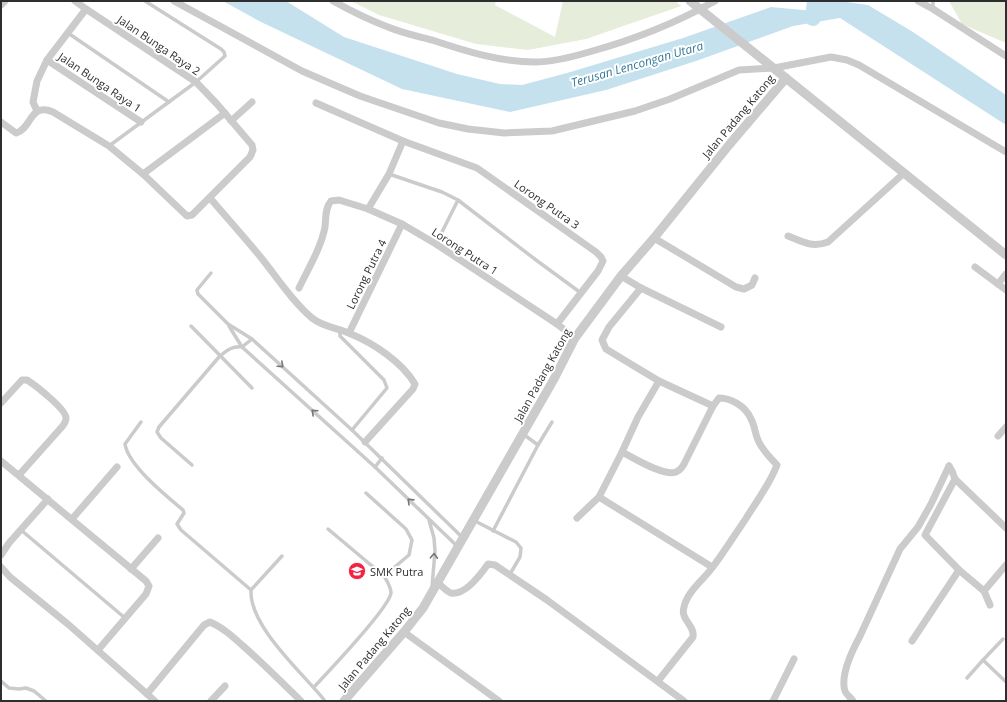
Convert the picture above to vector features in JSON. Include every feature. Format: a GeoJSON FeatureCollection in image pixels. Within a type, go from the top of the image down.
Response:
{"type":"FeatureCollection","features":[{"type":"Feature","properties":{"kind":"street"},"geometry":{"type":"LineString","coordinates":[[1,5],[5,1]]}},
{"type":"Feature","properties":{"kind":"street","name":"Jalan Bunga Raya 2"},"geometry":{"type":"LineString","coordinates":[[76,1],[196,82],[252,145],[252,153],[250,157],[192,215],[187,216],[143,174]]}},
{"type":"Feature","properties":{"kind":"street"},"geometry":{"type":"LineString","coordinates":[[174,1],[327,83],[424,119],[468,129],[504,133],[552,131],[599,120],[670,99],[739,70],[774,68],[831,57],[847,60],[859,65],[1006,152]]}},
{"type":"Feature","properties":{"kind":"street"},"geometry":{"type":"LineString","coordinates":[[333,1],[389,28],[458,49],[515,61],[537,62],[560,59],[607,47],[659,29],[703,11],[715,1]]}},
{"type":"Feature","properties":{"kind":"street"},"geometry":{"type":"LineString","coordinates":[[690,1],[1006,255]]}},
{"type":"Feature","properties":{"kind":"street"},"geometry":{"type":"LineString","coordinates":[[918,1],[933,5],[1006,56]]}},
{"type":"Feature","properties":{"kind":"street"},"geometry":{"type":"LineString","coordinates":[[35,113],[33,102],[37,81],[47,60],[86,9]]}},
{"type":"Feature","properties":{"kind":"street","name":"Jalan Bunga Raya 1"},"geometry":{"type":"LineString","coordinates":[[47,60],[141,122]]}},
{"type":"Feature","properties":{"kind":"street","name":"Jalan Padang Katong"},"geometry":{"type":"LineString","coordinates":[[344,701],[423,608],[523,434],[575,338],[621,276],[654,238],[733,139],[786,78]]}},
{"type":"Feature","properties":{"kind":"street"},"geometry":{"type":"LineString","coordinates":[[231,121],[252,102]]}},
{"type":"Feature","properties":{"kind":"street","name":"Lorong Putra 3"},"geometry":{"type":"LineString","coordinates":[[316,103],[403,141],[477,168],[596,252],[603,261],[602,266],[557,324]]}},
{"type":"Feature","properties":{"kind":"street"},"geometry":{"type":"LineString","coordinates":[[1,122],[16,133],[20,132],[35,113],[48,110],[109,146],[143,174],[225,113]]}},
{"type":"Feature","properties":{"kind":"street"},"geometry":{"type":"LineString","coordinates":[[368,209],[389,174],[403,141]]}},
{"type":"Feature","properties":{"kind":"street"},"geometry":{"type":"LineString","coordinates":[[788,236],[810,245],[820,245],[828,242],[904,173]]}},
{"type":"Feature","properties":{"kind":"street"},"geometry":{"type":"LineString","coordinates":[[210,198],[259,255],[301,308],[313,319],[326,326],[349,333],[387,355],[396,362],[414,384],[413,389],[365,442]]}},
{"type":"Feature","properties":{"kind":"street","name":"Lorong Putra 1"},"geometry":{"type":"LineString","coordinates":[[299,288],[322,239],[328,204],[334,199],[368,209],[402,224],[436,244],[557,324],[575,338]]}},
{"type":"Feature","properties":{"kind":"street","name":"Lorong Putra 4"},"geometry":{"type":"LineString","coordinates":[[349,333],[402,224]]}},
{"type":"Feature","properties":{"kind":"street"},"geometry":{"type":"LineString","coordinates":[[654,238],[736,287],[744,289],[752,285],[755,278]]}},
{"type":"Feature","properties":{"kind":"street"},"geometry":{"type":"LineString","coordinates":[[975,267],[1006,290]]}},
{"type":"Feature","properties":{"kind":"street"},"geometry":{"type":"LineString","coordinates":[[998,284],[1006,274]]}},
{"type":"Feature","properties":{"kind":"street"},"geometry":{"type":"LineString","coordinates":[[621,276],[640,288],[721,327]]}},
{"type":"Feature","properties":{"kind":"street"},"geometry":{"type":"LineString","coordinates":[[640,288],[609,327],[602,340],[606,349],[659,381],[713,406]]}},
{"type":"Feature","properties":{"kind":"street"},"geometry":{"type":"LineString","coordinates":[[1,403],[22,380],[27,380],[61,408],[66,416],[65,422],[60,429],[19,475]]}},
{"type":"Feature","properties":{"kind":"street"},"geometry":{"type":"LineString","coordinates":[[577,518],[599,497],[638,418],[659,381]]}},
{"type":"Feature","properties":{"kind":"street"},"geometry":{"type":"LineString","coordinates":[[622,452],[664,472],[675,473],[681,468],[686,460],[713,406],[719,398],[727,398],[741,407],[752,420],[757,440],[762,449],[778,465],[761,496],[712,567],[688,597],[683,608],[684,617],[693,630],[693,637],[658,682]]}},
{"type":"Feature","properties":{"kind":"street"},"geometry":{"type":"LineString","coordinates":[[998,436],[1006,427]]}},
{"type":"Feature","properties":{"kind":"street"},"geometry":{"type":"LineString","coordinates":[[1,461],[146,581],[149,586],[148,590],[126,618],[98,650]]}},
{"type":"Feature","properties":{"kind":"street"},"geometry":{"type":"LineString","coordinates":[[853,701],[845,692],[844,684],[847,665],[852,649],[860,636],[900,549],[918,527],[949,466],[955,479],[1006,528]]}},
{"type":"Feature","properties":{"kind":"street"},"geometry":{"type":"LineString","coordinates":[[72,519],[117,467]]}},
{"type":"Feature","properties":{"kind":"street"},"geometry":{"type":"LineString","coordinates":[[955,479],[925,535],[959,570],[984,592],[990,605]]}},
{"type":"Feature","properties":{"kind":"street"},"geometry":{"type":"LineString","coordinates":[[599,497],[712,567]]}},
{"type":"Feature","properties":{"kind":"street"},"geometry":{"type":"LineString","coordinates":[[1,555],[9,543],[48,499]]}},
{"type":"Feature","properties":{"kind":"street"},"geometry":{"type":"LineString","coordinates":[[131,569],[158,538]]}},
{"type":"Feature","properties":{"kind":"street"},"geometry":{"type":"LineString","coordinates":[[438,583],[451,593],[460,592],[468,586],[488,564],[495,565],[547,600],[684,701]]}},
{"type":"Feature","properties":{"kind":"street"},"geometry":{"type":"LineString","coordinates":[[984,592],[1006,565]]}},
{"type":"Feature","properties":{"kind":"street"},"geometry":{"type":"LineString","coordinates":[[1,567],[10,577],[59,616],[155,701]]}},
{"type":"Feature","properties":{"kind":"street"},"geometry":{"type":"LineString","coordinates":[[912,641],[959,570]]}},
{"type":"Feature","properties":{"kind":"street"},"geometry":{"type":"LineString","coordinates":[[147,694],[204,625],[210,622],[232,636],[301,701]]}},
{"type":"Feature","properties":{"kind":"street"},"geometry":{"type":"LineString","coordinates":[[404,632],[499,701]]}},
{"type":"Feature","properties":{"kind":"street"},"geometry":{"type":"LineString","coordinates":[[773,701],[794,659]]}},
{"type":"Feature","properties":{"kind":"street"},"geometry":{"type":"LineString","coordinates":[[211,701],[225,686]]}},
{"type":"Feature","properties":{"kind":"lane"},"geometry":{"type":"LineString","coordinates":[[109,146],[196,82],[225,56],[224,52],[145,1]]}},
{"type":"Feature","properties":{"kind":"lane"},"geometry":{"type":"LineString","coordinates":[[68,33],[169,102]]}},
{"type":"Feature","properties":{"kind":"lane"},"geometry":{"type":"LineString","coordinates":[[389,174],[442,192],[458,200],[536,260],[581,292]]}},
{"type":"Feature","properties":{"kind":"lane"},"geometry":{"type":"LineString","coordinates":[[436,244],[458,200]]}},
{"type":"Feature","properties":{"kind":"lane"},"geometry":{"type":"LineString","coordinates":[[211,273],[197,292],[228,324],[242,347],[375,467],[458,547]]}},
{"type":"Feature","properties":{"kind":"lane"},"geometry":{"type":"LineString","coordinates":[[228,324],[252,339],[352,430],[463,538]]}},
{"type":"Feature","properties":{"kind":"lane"},"geometry":{"type":"LineString","coordinates":[[191,326],[252,388]]}},
{"type":"Feature","properties":{"kind":"lane"},"geometry":{"type":"LineString","coordinates":[[340,331],[340,336],[384,380],[387,388],[352,430]]}},
{"type":"Feature","properties":{"kind":"lane"},"geometry":{"type":"LineString","coordinates":[[192,465],[161,438],[157,432],[162,423],[219,356],[233,347],[242,347],[252,339]]}},
{"type":"Feature","properties":{"kind":"lane"},"geometry":{"type":"LineString","coordinates":[[141,422],[125,444],[126,451],[146,477],[183,510],[184,513],[178,527],[250,590]]}},
{"type":"Feature","properties":{"kind":"lane"},"geometry":{"type":"LineString","coordinates":[[493,531],[538,445],[552,422]]}},
{"type":"Feature","properties":{"kind":"lane"},"geometry":{"type":"LineString","coordinates":[[523,434],[538,445]]}},
{"type":"Feature","properties":{"kind":"lane"},"geometry":{"type":"LineString","coordinates":[[375,467],[382,458]]}},
{"type":"Feature","properties":{"kind":"lane"},"geometry":{"type":"LineString","coordinates":[[366,493],[406,529],[412,540],[409,555],[384,576]]}},
{"type":"Feature","properties":{"kind":"lane"},"geometry":{"type":"LineString","coordinates":[[428,518],[435,544],[431,594]]}},
{"type":"Feature","properties":{"kind":"lane"},"geometry":{"type":"LineString","coordinates":[[474,520],[516,542],[521,548],[520,557],[510,574]]}},
{"type":"Feature","properties":{"kind":"lane"},"geometry":{"type":"LineString","coordinates":[[314,687],[386,606],[390,599],[391,592],[389,584],[384,576],[328,529]]}},
{"type":"Feature","properties":{"kind":"lane"},"geometry":{"type":"LineString","coordinates":[[21,530],[126,618]]}},
{"type":"Feature","properties":{"kind":"lane"},"geometry":{"type":"LineString","coordinates":[[282,556],[250,590],[250,596],[269,636],[325,701]]}},
{"type":"Feature","properties":{"kind":"lane"},"geometry":{"type":"LineString","coordinates":[[967,678],[1003,639]]}},
{"type":"Feature","properties":{"kind":"lane"},"geometry":{"type":"LineString","coordinates":[[983,660],[1006,682]]}},
{"type":"Feature","properties":{"kind":"lane"},"geometry":{"type":"LineString","coordinates":[[1,681],[9,688],[26,688],[34,691],[46,701]]}},
{"type":"Feature","properties":{"kind":"green space"},"geometry":{"type":"Polygon","coordinates":[[[351,1],[496,1],[495,5],[555,37],[563,1],[675,1],[681,6],[586,39],[528,50],[476,44],[379,15],[351,1]]]}},
{"type":"Feature","properties":{"kind":"green space"},"geometry":{"type":"Polygon","coordinates":[[[949,1],[1006,1],[1006,43],[962,24],[949,1]]]}},
{"type":"Feature","properties":{"kind":"water","name":"Terusan Lencongan Utara"},"geometry":{"type":"Polygon","coordinates":[[[223,1],[286,1],[344,37],[457,74],[500,84],[522,85],[683,38],[771,7],[814,11],[824,1],[839,1],[868,5],[913,32],[1006,95],[1006,125],[840,18],[793,26],[696,61],[606,90],[510,112],[402,89],[261,22],[223,1]]]}},
{"type":"Feature","properties":{"kind":"waterway"},"geometry":{"type":"LineString","coordinates":[[813,18],[815,1]]}},
{"type":"Feature","properties":{"kind":"place","name":"SMK Putra"},"geometry":{"type":"Point","coordinates":[357,571]}}]}
